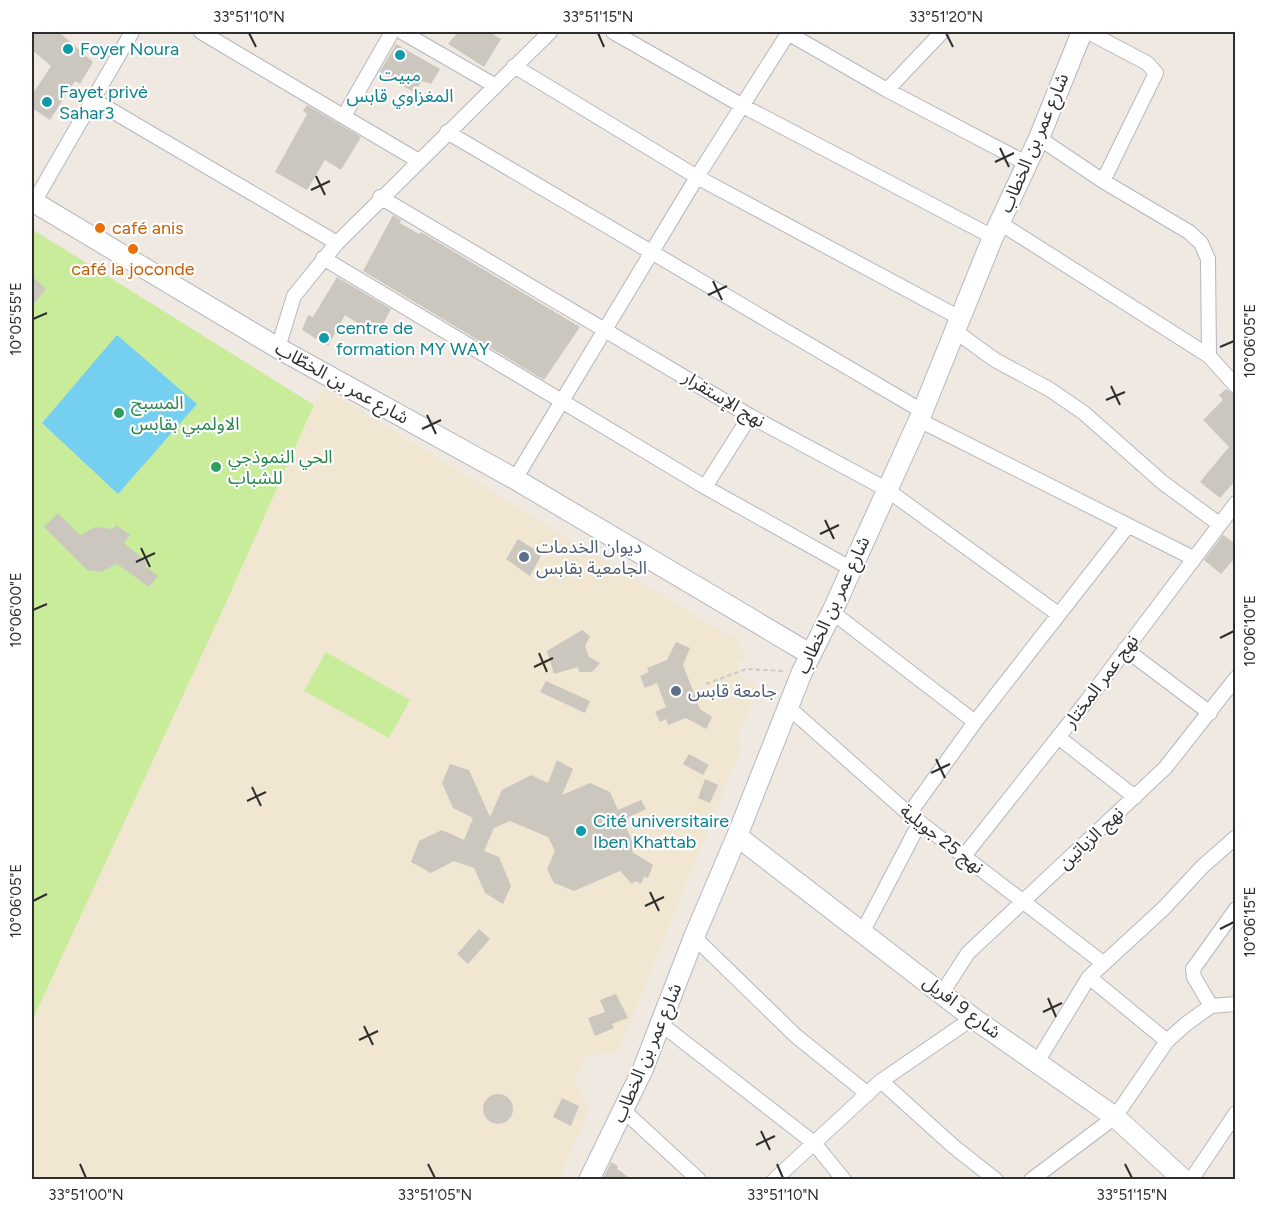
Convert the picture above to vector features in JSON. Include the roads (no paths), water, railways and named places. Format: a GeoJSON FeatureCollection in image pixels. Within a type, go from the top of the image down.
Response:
{"type":"FeatureCollection","features":[{"type":"Feature","properties":{"kind":"street"},"geometry":{"type":"LineString","coordinates":[[33,201],[132,32]]}},
{"type":"Feature","properties":{"kind":"street"},"geometry":{"type":"LineString","coordinates":[[201,32],[417,160]]}},
{"type":"Feature","properties":{"kind":"street"},"geometry":{"type":"LineString","coordinates":[[344,116],[392,32]]}},
{"type":"Feature","properties":{"kind":"street"},"geometry":{"type":"LineString","coordinates":[[402,32],[494,85]]}},
{"type":"Feature","properties":{"kind":"street"},"geometry":{"type":"LineString","coordinates":[[278,348],[294,296],[323,258],[417,160],[550,32]]}},
{"type":"Feature","properties":{"kind":"street"},"geometry":{"type":"LineString","coordinates":[[613,32],[741,105],[996,230],[1209,356],[1236,386]]}},
{"type":"Feature","properties":{"kind":"street"},"geometry":{"type":"LineString","coordinates":[[515,478],[741,105],[788,32],[887,90],[1026,163]]}},
{"type":"Feature","properties":{"kind":"street"},"geometry":{"type":"LineString","coordinates":[[887,90],[942,32]]}},
{"type":"Feature","properties":{"kind":"street","name":"شارع عمر بن الخطاب"},"geometry":{"type":"LineString","coordinates":[[590,1179],[624,1111],[661,1024],[802,672],[832,612],[920,416],[996,230],[1038,138],[1082,32]]}},
{"type":"Feature","properties":{"kind":"street"},"geometry":{"type":"LineString","coordinates":[[1088,32],[1147,63],[1156,74],[1103,181]]}},
{"type":"Feature","properties":{"kind":"street"},"geometry":{"type":"LineString","coordinates":[[514,66],[697,177],[957,324],[995,360],[1049,389],[1084,413],[1162,482],[1219,524]]}},
{"type":"Feature","properties":{"kind":"street"},"geometry":{"type":"LineString","coordinates":[[92,99],[337,243]]}},
{"type":"Feature","properties":{"kind":"street"},"geometry":{"type":"LineString","coordinates":[[447,132],[920,416],[1127,527],[1193,558]]}},
{"type":"Feature","properties":{"kind":"street"},"geometry":{"type":"LineString","coordinates":[[1038,138],[1103,181],[1190,232],[1201,243],[1208,259],[1209,356]]}},
{"type":"Feature","properties":{"kind":"street","name":"نهج الإستقرار"},"geometry":{"type":"LineString","coordinates":[[380,197],[606,328],[750,416],[886,489],[1058,614]]}},
{"type":"Feature","properties":{"kind":"street","name":"شارع عمر بن الخطّاب"},"geometry":{"type":"LineString","coordinates":[[33,201],[278,348],[515,478],[810,654]]}},
{"type":"Feature","properties":{"kind":"street"},"geometry":{"type":"LineString","coordinates":[[323,258],[705,487],[850,568]]}},
{"type":"Feature","properties":{"kind":"street"},"geometry":{"type":"LineString","coordinates":[[705,487],[750,416]]}},
{"type":"Feature","properties":{"kind":"street","name":"نهج عمر المختار"},"geometry":{"type":"LineString","coordinates":[[964,856],[1058,737],[1236,503]]}},
{"type":"Feature","properties":{"kind":"street"},"geometry":{"type":"LineString","coordinates":[[864,931],[914,818],[975,722],[1127,527]]}},
{"type":"Feature","properties":{"kind":"street"},"geometry":{"type":"LineString","coordinates":[[832,612],[975,722]]}},
{"type":"Feature","properties":{"kind":"street"},"geometry":{"type":"LineString","coordinates":[[1125,649],[1210,713]]}},
{"type":"Feature","properties":{"kind":"street","name":"نهج الزياتين"},"geometry":{"type":"LineString","coordinates":[[942,993],[968,953],[1165,768],[1236,678]]}},
{"type":"Feature","properties":{"kind":"street","name":"نهج 25 جويلية"},"geometry":{"type":"LineString","coordinates":[[788,707],[914,818],[1103,963]]}},
{"type":"Feature","properties":{"kind":"street"},"geometry":{"type":"LineString","coordinates":[[1058,737],[1136,797]]}},
{"type":"Feature","properties":{"kind":"street","name":"شارع 9 افريل"},"geometry":{"type":"LineString","coordinates":[[737,836],[864,931],[973,1018],[1115,1117],[1184,1179]]}},
{"type":"Feature","properties":{"kind":"street"},"geometry":{"type":"LineString","coordinates":[[1037,1062],[1089,978],[1164,908],[1202,867],[1234,842]]}},
{"type":"Feature","properties":{"kind":"street"},"geometry":{"type":"LineString","coordinates":[[1211,1006],[1194,977],[1193,969],[1236,909]]}},
{"type":"Feature","properties":{"kind":"street"},"geometry":{"type":"LineString","coordinates":[[694,937],[796,1036],[868,1094]]}},
{"type":"Feature","properties":{"kind":"street"},"geometry":{"type":"LineString","coordinates":[[1089,978],[1167,1041]]}},
{"type":"Feature","properties":{"kind":"street"},"geometry":{"type":"LineString","coordinates":[[1031,1179],[1115,1117],[1167,1041],[1211,1006],[1236,1004]]}},
{"type":"Feature","properties":{"kind":"street"},"geometry":{"type":"LineString","coordinates":[[774,1179],[881,1081],[973,1018]]}},
{"type":"Feature","properties":{"kind":"street"},"geometry":{"type":"LineString","coordinates":[[661,1024],[814,1143],[844,1179]]}},
{"type":"Feature","properties":{"kind":"street"},"geometry":{"type":"LineString","coordinates":[[881,1081],[953,1146],[996,1179]]}},
{"type":"Feature","properties":{"kind":"street"},"geometry":{"type":"LineString","coordinates":[[624,1111],[699,1179]]}},
{"type":"Feature","properties":{"kind":"street"},"geometry":{"type":"LineString","coordinates":[[1191,1179],[1236,1113]]}},
{"type":"Feature","properties":{"kind":"water","name":"المسبح الاولمبي بقابس"},"geometry":{"type":"Polygon","coordinates":[[[117,335],[197,404],[118,494],[42,423],[117,335]]]}},
{"type":"Feature","properties":{"kind":"place","name":"Foyer Noura"},"geometry":{"type":"Point","coordinates":[68,49]}},
{"type":"Feature","properties":{"kind":"place","name":"مبيت المغزاوي قابس"},"geometry":{"type":"Point","coordinates":[400,55]}},
{"type":"Feature","properties":{"kind":"place","name":"Fayet privė Sahar3"},"geometry":{"type":"Point","coordinates":[47,102]}},
{"type":"Feature","properties":{"kind":"place","name":"café anis"},"geometry":{"type":"Point","coordinates":[100,228]}},
{"type":"Feature","properties":{"kind":"place","name":"café la joconde"},"geometry":{"type":"Point","coordinates":[133,249]}},
{"type":"Feature","properties":{"kind":"place","name":"centre de formation MY WAY"},"geometry":{"type":"Point","coordinates":[324,338]}},
{"type":"Feature","properties":{"kind":"place","name":"المسبح الاولمبي بقابس"},"geometry":{"type":"Point","coordinates":[119,413]}},
{"type":"Feature","properties":{"kind":"place","name":"الحي النموذجي للشباب"},"geometry":{"type":"Point","coordinates":[216,467]}},
{"type":"Feature","properties":{"kind":"place","name":"ديوان الخدمات الجامعية بقابس"},"geometry":{"type":"Point","coordinates":[524,557]}},
{"type":"Feature","properties":{"kind":"place","name":"جامعة قابس"},"geometry":{"type":"Point","coordinates":[676,691]}},
{"type":"Feature","properties":{"kind":"place","name":"Cité universitaire Iben Khattab"},"geometry":{"type":"Point","coordinates":[581,831]}}]}
